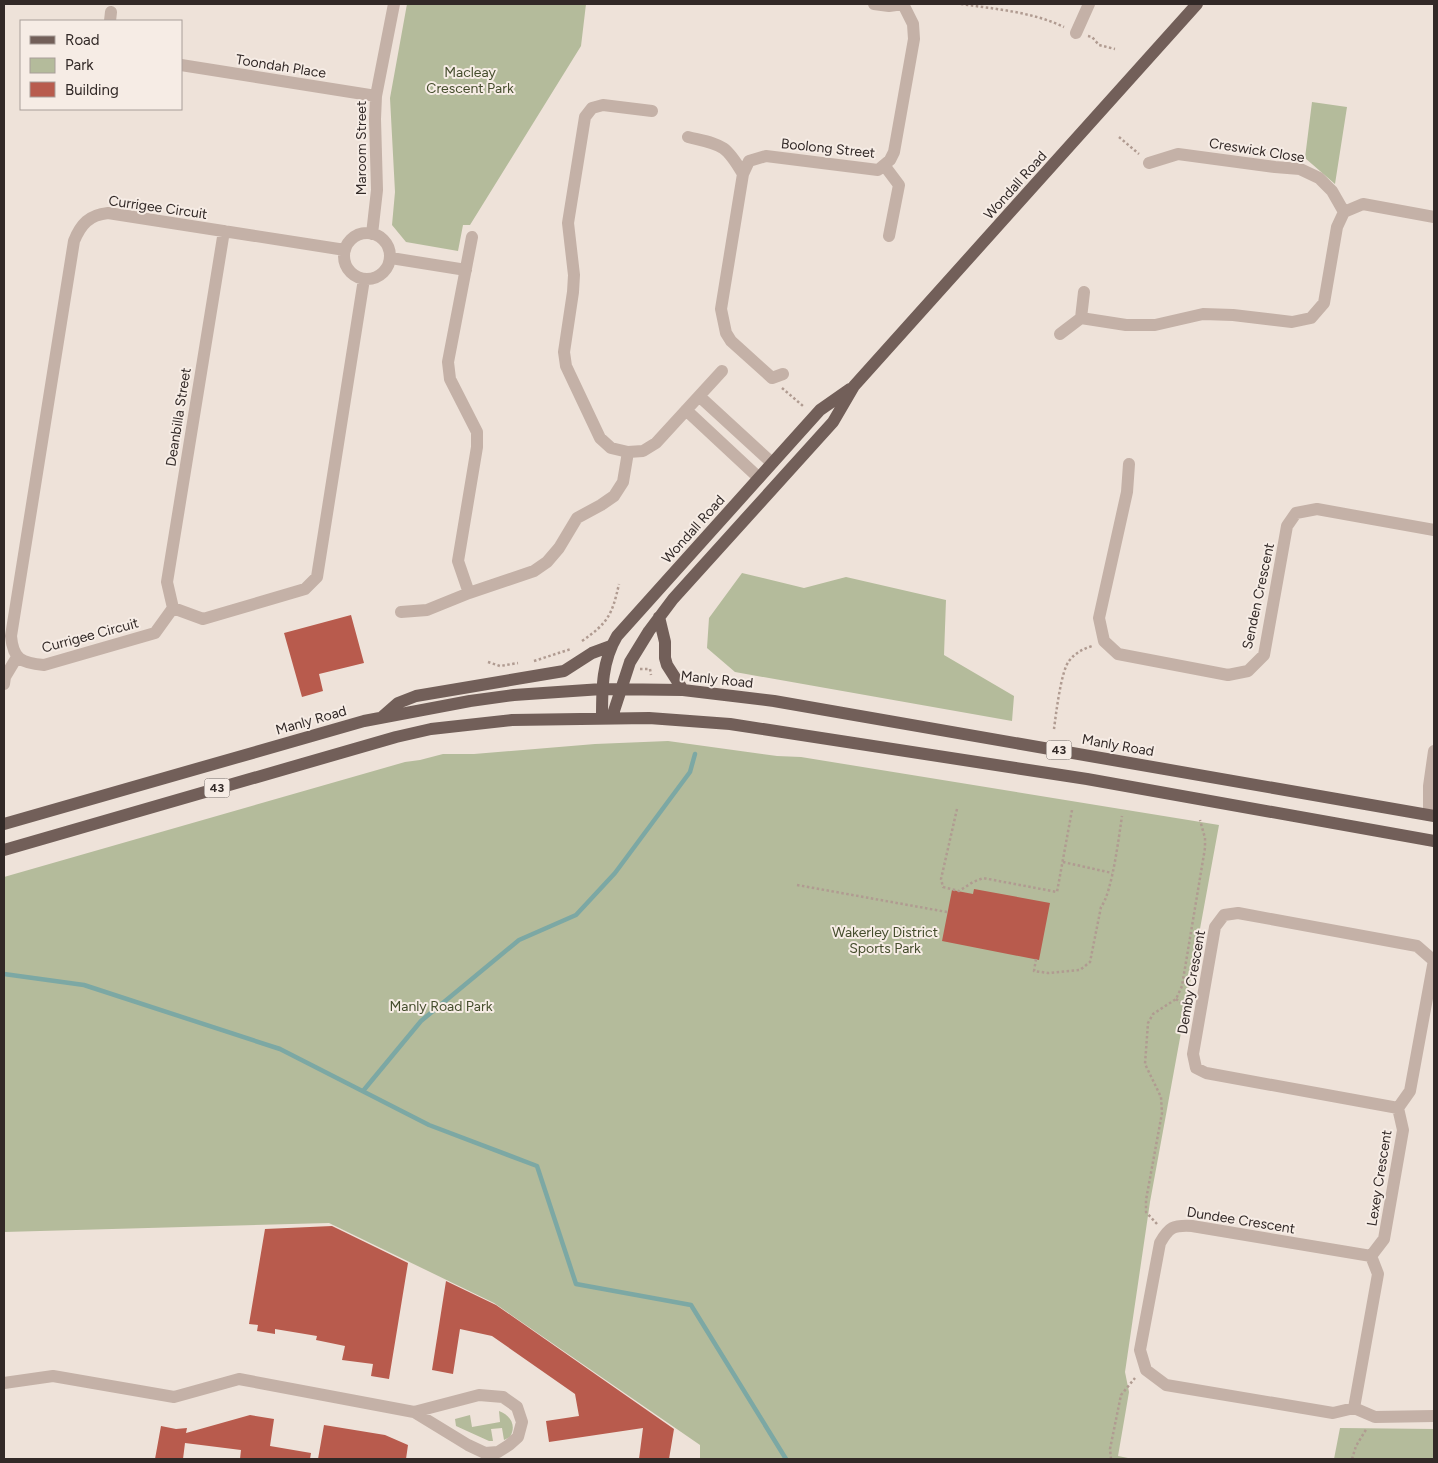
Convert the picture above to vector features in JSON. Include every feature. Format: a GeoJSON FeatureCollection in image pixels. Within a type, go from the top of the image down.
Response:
{"type":"FeatureCollection","features":[{"type":"Feature","properties":{"kind":"main road","name":"Wondall Road"},"geometry":{"type":"LineString","coordinates":[[607,717],[620,689],[626,670],[637,649],[659,617],[833,422],[854,386],[1197,4]]}},
{"type":"Feature","properties":{"kind":"main road","name":"Wondall Road"},"geometry":{"type":"LineString","coordinates":[[607,717],[602,689],[604,668],[611,646],[624,626],[820,410],[854,386]]}},
{"type":"Feature","properties":{"kind":"main road"},"geometry":{"type":"LineString","coordinates":[[659,617],[666,642],[665,658],[667,665],[683,690]]}},
{"type":"Feature","properties":{"kind":"main road"},"geometry":{"type":"LineString","coordinates":[[382,717],[398,703],[416,696],[564,671],[592,653],[611,646]]}},
{"type":"Feature","properties":{"kind":"main road","name":"Manly Road"},"geometry":{"type":"LineString","coordinates":[[4,824],[301,738],[382,717],[461,702],[514,695],[602,689],[683,690],[774,701],[1432,816]]}},
{"type":"Feature","properties":{"kind":"main road","name":"43"},"geometry":{"type":"LineString","coordinates":[[4,850],[404,735],[512,720],[607,717],[692,720],[776,730],[1087,779],[1434,841]]}},
{"type":"Feature","properties":{"kind":"street","name":"Maroom Street"},"geometry":{"type":"LineString","coordinates":[[372,234],[377,190],[376,96],[394,4]]}},
{"type":"Feature","properties":{"kind":"street"},"geometry":{"type":"LineString","coordinates":[[874,4],[889,6],[903,4]]}},
{"type":"Feature","properties":{"kind":"street","name":"Boolong Street"},"geometry":{"type":"LineString","coordinates":[[743,174],[749,161],[766,156],[878,170],[890,160],[894,152],[914,39],[913,24],[903,4]]}},
{"type":"Feature","properties":{"kind":"street"},"geometry":{"type":"LineString","coordinates":[[1076,33],[1089,4]]}},
{"type":"Feature","properties":{"kind":"street","name":"Toondah Place"},"geometry":{"type":"LineString","coordinates":[[182,65],[376,96]]}},
{"type":"Feature","properties":{"kind":"street"},"geometry":{"type":"LineString","coordinates":[[652,111],[602,105],[592,108],[585,117],[568,223],[574,275],[564,352],[566,366],[600,438],[610,448],[628,452],[642,451],[656,443],[722,371]]}},
{"type":"Feature","properties":{"kind":"street"},"geometry":{"type":"LineString","coordinates":[[688,137],[720,145],[732,155],[743,174],[721,308],[726,333],[731,341],[777,376]]}},
{"type":"Feature","properties":{"kind":"street","name":"Creswick Close"},"geometry":{"type":"LineString","coordinates":[[1149,164],[1178,154],[1275,168],[1300,169],[1319,178],[1332,191],[1344,212]]}},
{"type":"Feature","properties":{"kind":"street"},"geometry":{"type":"LineString","coordinates":[[884,165],[903,186],[889,236]]}},
{"type":"Feature","properties":{"kind":"street"},"geometry":{"type":"LineString","coordinates":[[1081,318],[1126,325],[1155,325],[1203,314],[1233,314],[1292,322],[1310,318],[1324,303],[1336,227],[1344,212],[1363,204],[1434,217]]}},
{"type":"Feature","properties":{"kind":"street","name":"Currigee Circuit"},"geometry":{"type":"LineString","coordinates":[[173,608],[155,632],[44,665],[30,664],[17,657],[12,649],[11,636],[74,241],[78,230],[85,221],[96,214],[108,213],[345,250]]}},
{"type":"Feature","properties":{"kind":"street","name":"Deanbilla Street"},"geometry":{"type":"LineString","coordinates":[[173,608],[167,582],[224,231]]}},
{"type":"Feature","properties":{"kind":"street"},"geometry":{"type":"LineString","coordinates":[[372,234],[384,240],[389,247],[391,258],[389,266],[382,274],[375,278],[364,279],[356,277],[347,268],[344,260],[345,250],[348,243],[355,236],[372,234]]}},
{"type":"Feature","properties":{"kind":"street"},"geometry":{"type":"LineString","coordinates":[[469,593],[458,561],[477,447],[477,432],[450,379],[448,362],[472,237]]}},
{"type":"Feature","properties":{"kind":"street"},"geometry":{"type":"LineString","coordinates":[[391,258],[466,270]]}},
{"type":"Feature","properties":{"kind":"street"},"geometry":{"type":"LineString","coordinates":[[173,608],[203,619],[305,589],[317,577],[364,279]]}},
{"type":"Feature","properties":{"kind":"street"},"geometry":{"type":"LineString","coordinates":[[1060,334],[1081,318],[1084,292]]}},
{"type":"Feature","properties":{"kind":"street"},"geometry":{"type":"LineString","coordinates":[[699,396],[772,463]]}},
{"type":"Feature","properties":{"kind":"street"},"geometry":{"type":"LineString","coordinates":[[686,410],[759,478]]}},
{"type":"Feature","properties":{"kind":"street"},"geometry":{"type":"LineString","coordinates":[[401,612],[427,610],[469,593],[534,571],[547,562],[559,548],[576,518],[614,496],[623,482],[628,452]]}},
{"type":"Feature","properties":{"kind":"street"},"geometry":{"type":"LineString","coordinates":[[1104,640],[1099,618],[1127,492],[1129,464]]}},
{"type":"Feature","properties":{"kind":"street","name":"Senden Crescent"},"geometry":{"type":"LineString","coordinates":[[1104,640],[1118,654],[1228,675],[1248,671],[1264,655],[1287,526],[1296,513],[1317,509],[1434,530]]}},
{"type":"Feature","properties":{"kind":"street"},"geometry":{"type":"LineString","coordinates":[[4,684],[5,677],[17,657]]}},
{"type":"Feature","properties":{"kind":"street"},"geometry":{"type":"LineString","coordinates":[[1432,816],[1429,786],[1434,752]]}},
{"type":"Feature","properties":{"kind":"street","name":"Demby Crescent"},"geometry":{"type":"LineString","coordinates":[[1398,1108],[1206,1073],[1196,1068],[1193,1054],[1215,927],[1224,915],[1238,913],[1418,946],[1434,960]]}},
{"type":"Feature","properties":{"kind":"street"},"geometry":{"type":"LineString","coordinates":[[1398,1108],[1410,1091],[1434,960]]}},
{"type":"Feature","properties":{"kind":"street","name":"Lexey Crescent"},"geometry":{"type":"LineString","coordinates":[[1370,1256],[1384,1239],[1403,1130],[1398,1108]]}},
{"type":"Feature","properties":{"kind":"street","name":"Dundee Crescent"},"geometry":{"type":"LineString","coordinates":[[1166,1232],[1177,1226],[1192,1226],[1370,1256]]}},
{"type":"Feature","properties":{"kind":"street"},"geometry":{"type":"LineString","coordinates":[[1166,1232],[1160,1243],[1140,1350],[1146,1370],[1166,1385],[1333,1413],[1354,1408],[1375,1417],[1434,1416]]}},
{"type":"Feature","properties":{"kind":"street"},"geometry":{"type":"LineString","coordinates":[[1354,1408],[1378,1274],[1370,1256]]}},
{"type":"Feature","properties":{"kind":"street"},"geometry":{"type":"LineString","coordinates":[[4,1383],[53,1376],[174,1397],[239,1379],[414,1412],[468,1445],[485,1453],[498,1452],[509,1445],[518,1437],[522,1422],[516,1407],[503,1397],[479,1395],[414,1412]]}},
{"type":"Feature","properties":{"kind":"path"},"geometry":{"type":"LineString","coordinates":[[961,4],[1001,10],[1051,21],[1076,33],[1092,37],[1099,45],[1115,49]]}},
{"type":"Feature","properties":{"kind":"path"},"geometry":{"type":"LineString","coordinates":[[1119,137],[1149,164]]}},
{"type":"Feature","properties":{"kind":"path"},"geometry":{"type":"LineString","coordinates":[[777,376],[803,406]]}},
{"type":"Feature","properties":{"kind":"path"},"geometry":{"type":"LineString","coordinates":[[582,641],[607,620],[614,605],[618,584]]}},
{"type":"Feature","properties":{"kind":"path"},"geometry":{"type":"LineString","coordinates":[[1054,729],[1063,677],[1068,662],[1079,651],[1104,640]]}},
{"type":"Feature","properties":{"kind":"path"},"geometry":{"type":"LineString","coordinates":[[533,662],[574,647]]}},
{"type":"Feature","properties":{"kind":"path"},"geometry":{"type":"LineString","coordinates":[[488,662],[500,666],[525,662]]}},
{"type":"Feature","properties":{"kind":"path"},"geometry":{"type":"LineString","coordinates":[[640,669],[650,669],[651,675]]}},
{"type":"Feature","properties":{"kind":"path"},"geometry":{"type":"LineString","coordinates":[[957,808],[941,879],[943,887],[959,891],[983,878],[1057,892],[1072,810]]}},
{"type":"Feature","properties":{"kind":"path"},"geometry":{"type":"LineString","coordinates":[[1036,959],[1034,971],[1048,973],[1080,970],[1090,962],[1101,907],[1105,902],[1112,872],[1122,816]]}},
{"type":"Feature","properties":{"kind":"path"},"geometry":{"type":"LineString","coordinates":[[1166,1232],[1146,1212],[1146,1200],[1162,1113],[1161,1097],[1145,1064],[1148,1023],[1153,1014],[1176,999],[1182,986],[1205,848],[1205,838],[1200,820]]}},
{"type":"Feature","properties":{"kind":"path"},"geometry":{"type":"LineString","coordinates":[[1063,862],[1112,872]]}},
{"type":"Feature","properties":{"kind":"path"},"geometry":{"type":"LineString","coordinates":[[798,884],[947,912]]}},
{"type":"Feature","properties":{"kind":"path"},"geometry":{"type":"LineString","coordinates":[[1111,1459],[1110,1449],[1121,1395],[1133,1379],[1146,1370]]}},
{"type":"Feature","properties":{"kind":"path"},"geometry":{"type":"LineString","coordinates":[[1352,1459],[1356,1446],[1370,1424]]}},
{"type":"Feature","properties":{"kind":"green space","name":"Macleay Crescent Park"},"geometry":{"type":"Polygon","coordinates":[[[407,4],[586,4],[581,46],[470,225],[463,225],[458,251],[406,242],[392,225],[395,192],[390,98],[407,4]]]}},
{"type":"Feature","properties":{"kind":"green space"},"geometry":{"type":"Polygon","coordinates":[[[1312,102],[1347,107],[1335,184],[1305,158],[1312,102]]]}},
{"type":"Feature","properties":{"kind":"green space"},"geometry":{"type":"Polygon","coordinates":[[[742,573],[804,588],[846,577],[946,600],[944,655],[1014,696],[1012,721],[735,672],[707,648],[709,618],[742,573]]]}},
{"type":"Feature","properties":{"kind":"green space","name":"Manly Road Park"},"geometry":{"type":"Polygon","coordinates":[[[668,741],[777,756],[801,757],[1219,825],[1150,1202],[1125,1372],[1129,1392],[1118,1456],[1133,1459],[700,1459],[700,1445],[494,1303],[329,1223],[4,1232],[4,877],[405,762],[443,754],[474,754],[595,744],[668,741]]]}},
{"type":"Feature","properties":{"kind":"green space"},"geometry":{"type":"Polygon","coordinates":[[[499,1411],[509,1418],[513,1428],[510,1437],[504,1440],[502,1428],[491,1429],[493,1441],[489,1441],[456,1426],[455,1419],[470,1415],[472,1427],[500,1422],[499,1411]]]}},
{"type":"Feature","properties":{"kind":"green space"},"geometry":{"type":"Polygon","coordinates":[[[1340,1428],[1434,1429],[1434,1459],[1334,1459],[1340,1428]]]}},
{"type":"Feature","properties":{"kind":"building"},"geometry":{"type":"Polygon","coordinates":[[[351,615],[364,663],[319,674],[323,691],[302,697],[284,633],[351,615]]]}},
{"type":"Feature","properties":{"kind":"building"},"geometry":{"type":"Polygon","coordinates":[[[974,889],[1050,903],[1039,960],[942,941],[952,890],[973,894],[974,889]]]}},
{"type":"Feature","properties":{"kind":"building"},"geometry":{"type":"Polygon","coordinates":[[[332,1226],[408,1263],[389,1379],[371,1376],[373,1364],[342,1360],[345,1346],[316,1340],[317,1336],[275,1329],[275,1334],[257,1331],[258,1325],[249,1324],[265,1229],[332,1226]]]}},
{"type":"Feature","properties":{"kind":"building"},"geometry":{"type":"Polygon","coordinates":[[[446,1281],[496,1305],[674,1429],[669,1459],[639,1459],[643,1428],[549,1442],[546,1421],[579,1416],[575,1394],[492,1336],[460,1329],[453,1374],[432,1370],[446,1281]]]}},
{"type":"Feature","properties":{"kind":"building"},"geometry":{"type":"Polygon","coordinates":[[[250,1415],[274,1419],[270,1446],[311,1453],[310,1459],[240,1459],[241,1450],[185,1443],[183,1459],[155,1459],[161,1426],[176,1429],[187,1428],[186,1433],[250,1415]]]}},
{"type":"Feature","properties":{"kind":"building"},"geometry":{"type":"Polygon","coordinates":[[[324,1425],[385,1435],[408,1445],[406,1459],[318,1459],[324,1425]]]}},
{"type":"Feature","properties":{"kind":"waterway"},"geometry":{"type":"LineString","coordinates":[[363,1091],[421,1021],[519,940],[576,915],[615,873],[690,772],[695,754]]}},
{"type":"Feature","properties":{"kind":"waterway"},"geometry":{"type":"LineString","coordinates":[[4,974],[84,985],[280,1049],[429,1125],[537,1166],[576,1284],[691,1305],[786,1459]]}},
{"type":"Feature","properties":{"kind":"park label","name":"Wakerley District Sports Park"},"geometry":{"type":"Point","coordinates":[885,940]}}]}
